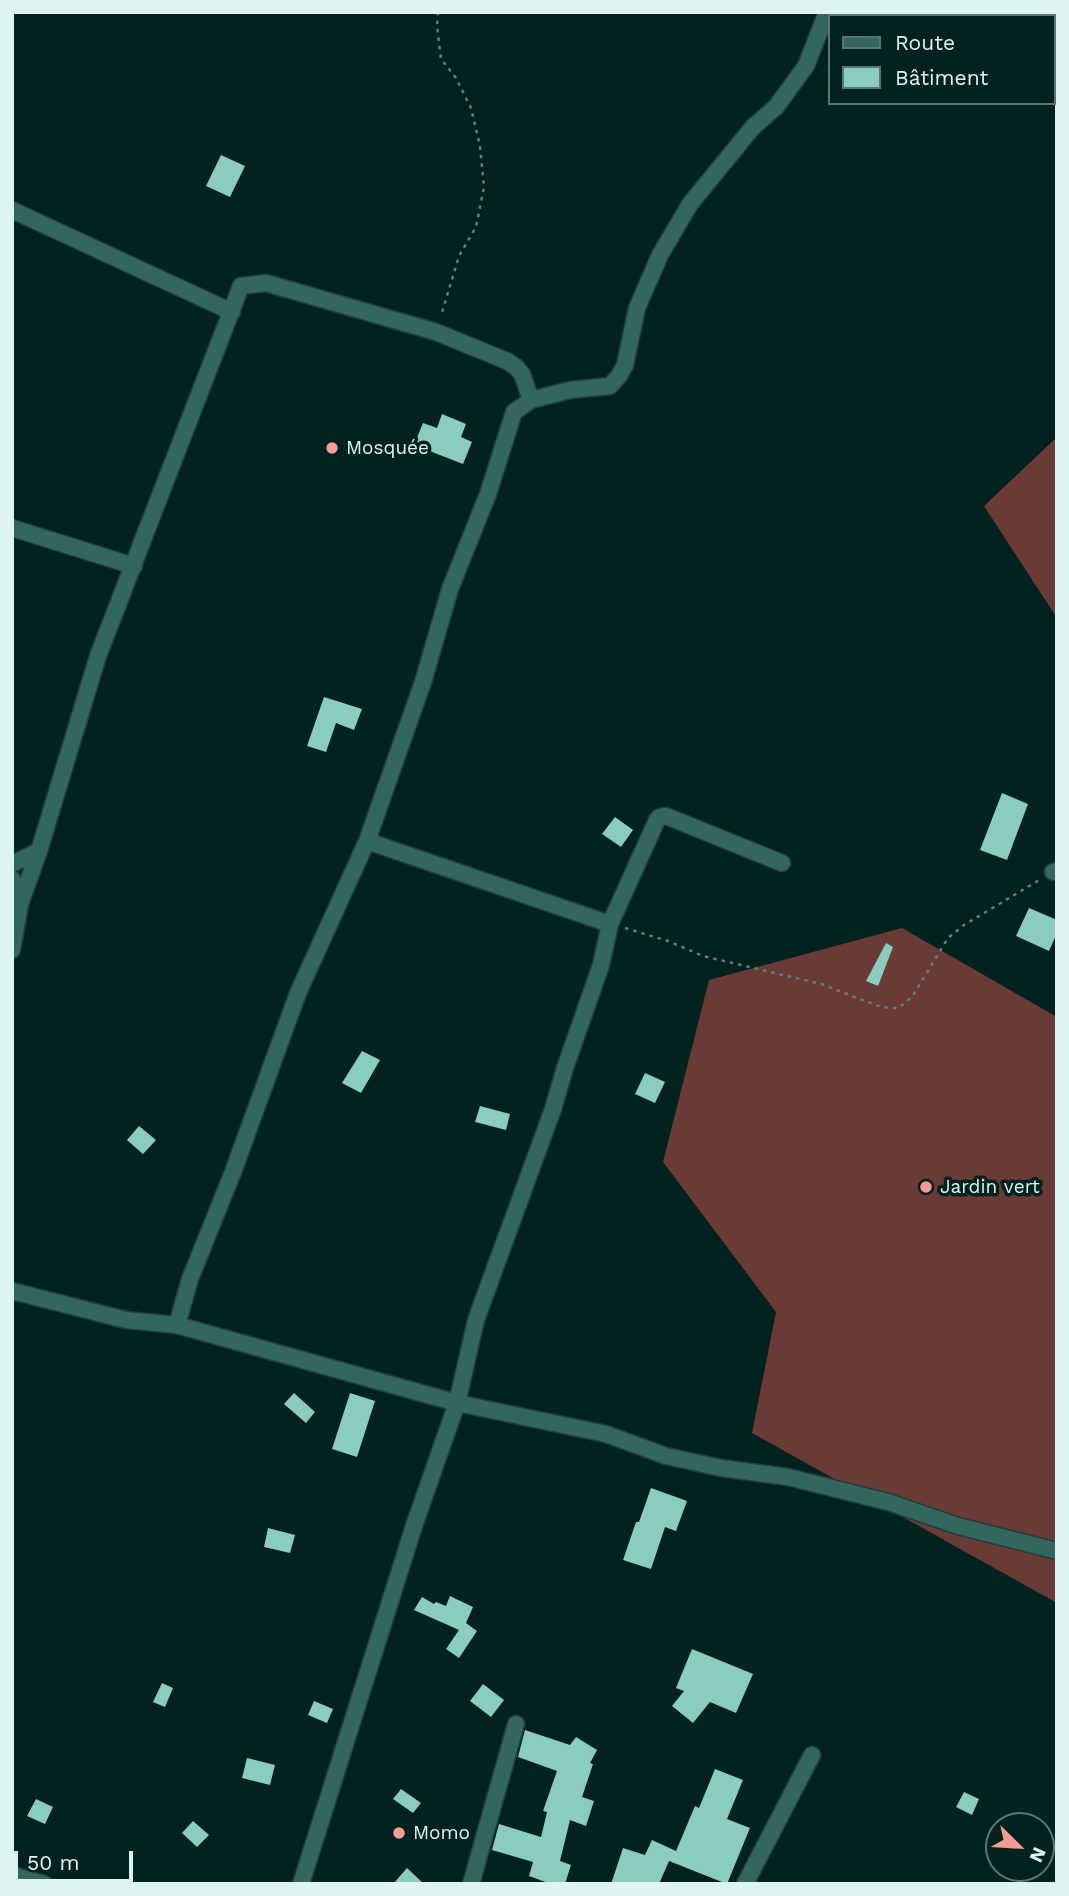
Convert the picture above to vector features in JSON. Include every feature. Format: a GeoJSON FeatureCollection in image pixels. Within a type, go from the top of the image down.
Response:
{"type":"FeatureCollection","features":[{"type":"Feature","properties":{"kind":"street"},"geometry":{"type":"LineString","coordinates":[[177,1325],[190,1279],[233,1172],[298,993],[368,841],[423,682],[455,576],[488,494],[514,412],[531,400],[570,390],[610,386],[619,376],[625,365],[637,309],[660,255],[690,204],[753,127],[775,107],[806,66],[827,12]]}},
{"type":"Feature","properties":{"kind":"street"},"geometry":{"type":"LineString","coordinates":[[12,210],[232,312]]}},
{"type":"Feature","properties":{"kind":"street"},"geometry":{"type":"LineString","coordinates":[[12,950],[20,904],[39,851],[97,656],[240,286],[266,283],[436,332],[516,367],[522,374],[531,400]]}},
{"type":"Feature","properties":{"kind":"street"},"geometry":{"type":"LineString","coordinates":[[12,528],[134,566]]}},
{"type":"Feature","properties":{"kind":"street"},"geometry":{"type":"LineString","coordinates":[[301,1884],[414,1526],[457,1403],[476,1320],[553,1109],[601,965],[610,924],[660,817],[666,816],[782,863]]}},
{"type":"Feature","properties":{"kind":"street"},"geometry":{"type":"LineString","coordinates":[[368,841],[610,924]]}},
{"type":"Feature","properties":{"kind":"street"},"geometry":{"type":"LineString","coordinates":[[12,864],[39,851]]}},
{"type":"Feature","properties":{"kind":"street"},"geometry":{"type":"LineString","coordinates":[[12,880],[20,904]]}},
{"type":"Feature","properties":{"kind":"street"},"geometry":{"type":"LineString","coordinates":[[12,1291],[126,1321],[177,1325],[457,1403],[584,1428],[666,1456],[721,1468],[788,1477],[888,1502],[958,1526],[1057,1551]]}},
{"type":"Feature","properties":{"kind":"street"},"geometry":{"type":"LineString","coordinates":[[471,1884],[516,1724]]}},
{"type":"Feature","properties":{"kind":"street"},"geometry":{"type":"LineString","coordinates":[[745,1884],[811,1755]]}},
{"type":"Feature","properties":{"kind":"street"},"geometry":{"type":"LineString","coordinates":[[12,1875],[44,1884]]}},
{"type":"Feature","properties":{"kind":"path"},"geometry":{"type":"LineString","coordinates":[[436,332],[459,256],[476,227],[484,187],[480,146],[471,108],[456,78],[441,60],[438,12]]}},
{"type":"Feature","properties":{"kind":"path"},"geometry":{"type":"LineString","coordinates":[[610,924],[668,941],[703,956],[821,984],[881,1007],[898,1009],[912,997],[948,938],[964,925],[1055,871]]}},
{"type":"Feature","properties":{"kind":"shaded area"},"geometry":{"type":"Polygon","coordinates":[[[1057,437],[1057,618],[984,506],[1057,437]]]}},
{"type":"Feature","properties":{"kind":"shaded area"},"geometry":{"type":"Polygon","coordinates":[[[902,928],[1057,1017],[1057,1603],[752,1433],[776,1312],[663,1162],[709,980],[902,928]]]}},
{"type":"Feature","properties":{"kind":"building"},"geometry":{"type":"Polygon","coordinates":[[[221,155],[245,166],[230,197],[206,186],[221,155]]]}},
{"type":"Feature","properties":{"kind":"building"},"geometry":{"type":"Polygon","coordinates":[[[442,414],[466,424],[461,437],[472,442],[463,464],[414,445],[423,423],[437,428],[442,414]]]}},
{"type":"Feature","properties":{"kind":"building"},"geometry":{"type":"Polygon","coordinates":[[[324,697],[362,709],[354,730],[336,723],[326,752],[307,746],[324,697]]]}},
{"type":"Feature","properties":{"kind":"building"},"geometry":{"type":"Polygon","coordinates":[[[1002,793],[1028,804],[1007,860],[980,850],[1002,793]]]}},
{"type":"Feature","properties":{"kind":"building"},"geometry":{"type":"Polygon","coordinates":[[[615,817],[633,830],[621,847],[602,834],[615,817]]]}},
{"type":"Feature","properties":{"kind":"building"},"geometry":{"type":"Polygon","coordinates":[[[1029,908],[1057,920],[1057,933],[1049,951],[1016,936],[1029,908]]]}},
{"type":"Feature","properties":{"kind":"building"},"geometry":{"type":"Polygon","coordinates":[[[886,943],[893,947],[878,986],[866,981],[886,943]]]}},
{"type":"Feature","properties":{"kind":"building"},"geometry":{"type":"Polygon","coordinates":[[[362,1051],[380,1060],[361,1093],[342,1083],[362,1051]]]}},
{"type":"Feature","properties":{"kind":"building"},"geometry":{"type":"Polygon","coordinates":[[[645,1073],[665,1082],[655,1103],[635,1094],[645,1073]]]}},
{"type":"Feature","properties":{"kind":"building"},"geometry":{"type":"Polygon","coordinates":[[[480,1106],[510,1114],[506,1130],[475,1122],[480,1106]]]}},
{"type":"Feature","properties":{"kind":"building"},"geometry":{"type":"Polygon","coordinates":[[[139,1126],[156,1140],[143,1154],[127,1140],[139,1126]]]}},
{"type":"Feature","properties":{"kind":"building"},"geometry":{"type":"Polygon","coordinates":[[[294,1393],[315,1412],[306,1423],[284,1404],[294,1393]]]}},
{"type":"Feature","properties":{"kind":"building"},"geometry":{"type":"Polygon","coordinates":[[[350,1393],[375,1401],[357,1457],[332,1449],[350,1393]]]}},
{"type":"Feature","properties":{"kind":"building"},"geometry":{"type":"Polygon","coordinates":[[[651,1488],[687,1501],[676,1531],[665,1527],[651,1569],[623,1560],[651,1488]]]}},
{"type":"Feature","properties":{"kind":"building"},"geometry":{"type":"Polygon","coordinates":[[[268,1528],[295,1535],[290,1553],[264,1547],[268,1528]]]}},
{"type":"Feature","properties":{"kind":"building"},"geometry":{"type":"Polygon","coordinates":[[[450,1596],[473,1607],[466,1623],[477,1631],[459,1658],[446,1649],[459,1630],[414,1610],[422,1597],[434,1604],[436,1602],[446,1606],[450,1596]]]}},
{"type":"Feature","properties":{"kind":"building"},"geometry":{"type":"Polygon","coordinates":[[[692,1649],[753,1674],[736,1713],[710,1702],[693,1723],[672,1706],[684,1691],[676,1688],[692,1649]]]}},
{"type":"Feature","properties":{"kind":"building"},"geometry":{"type":"Polygon","coordinates":[[[162,1683],[173,1688],[165,1707],[153,1702],[162,1683]]]}},
{"type":"Feature","properties":{"kind":"building"},"geometry":{"type":"Polygon","coordinates":[[[483,1684],[504,1700],[491,1717],[470,1701],[483,1684]]]}},
{"type":"Feature","properties":{"kind":"building"},"geometry":{"type":"Polygon","coordinates":[[[314,1701],[333,1709],[327,1723],[308,1715],[314,1701]]]}},
{"type":"Feature","properties":{"kind":"building"},"geometry":{"type":"Polygon","coordinates":[[[525,1730],[570,1745],[576,1737],[597,1750],[590,1763],[593,1764],[582,1797],[594,1801],[586,1826],[570,1820],[560,1861],[571,1865],[565,1884],[551,1884],[529,1876],[533,1862],[492,1850],[499,1824],[541,1837],[547,1812],[543,1811],[557,1771],[518,1757],[525,1730]]]}},
{"type":"Feature","properties":{"kind":"building"},"geometry":{"type":"Polygon","coordinates":[[[247,1758],[275,1765],[270,1785],[242,1778],[247,1758]]]}},
{"type":"Feature","properties":{"kind":"building"},"geometry":{"type":"Polygon","coordinates":[[[715,1769],[743,1780],[727,1819],[750,1828],[727,1884],[669,1861],[659,1884],[611,1884],[623,1848],[645,1855],[652,1840],[676,1851],[695,1806],[699,1808],[715,1769]]]}},
{"type":"Feature","properties":{"kind":"building"},"geometry":{"type":"Polygon","coordinates":[[[401,1789],[421,1803],[413,1813],[393,1799],[401,1789]]]}},
{"type":"Feature","properties":{"kind":"building"},"geometry":{"type":"Polygon","coordinates":[[[964,1792],[979,1799],[972,1815],[956,1807],[964,1792]]]}},
{"type":"Feature","properties":{"kind":"building"},"geometry":{"type":"Polygon","coordinates":[[[36,1799],[53,1807],[45,1824],[27,1816],[36,1799]]]}},
{"type":"Feature","properties":{"kind":"building"},"geometry":{"type":"Polygon","coordinates":[[[193,1821],[209,1835],[197,1847],[182,1833],[193,1821]]]}},
{"type":"Feature","properties":{"kind":"building"},"geometry":{"type":"Polygon","coordinates":[[[407,1868],[424,1884],[393,1884],[407,1868]]]}},
{"type":"Feature","properties":{"kind":"place","name":"Mosquée"},"geometry":{"type":"Point","coordinates":[332,448]}},
{"type":"Feature","properties":{"kind":"place","name":"Jardin vert"},"geometry":{"type":"Point","coordinates":[926,1187]}},
{"type":"Feature","properties":{"kind":"place","name":"Momo"},"geometry":{"type":"Point","coordinates":[399,1833]}}]}
